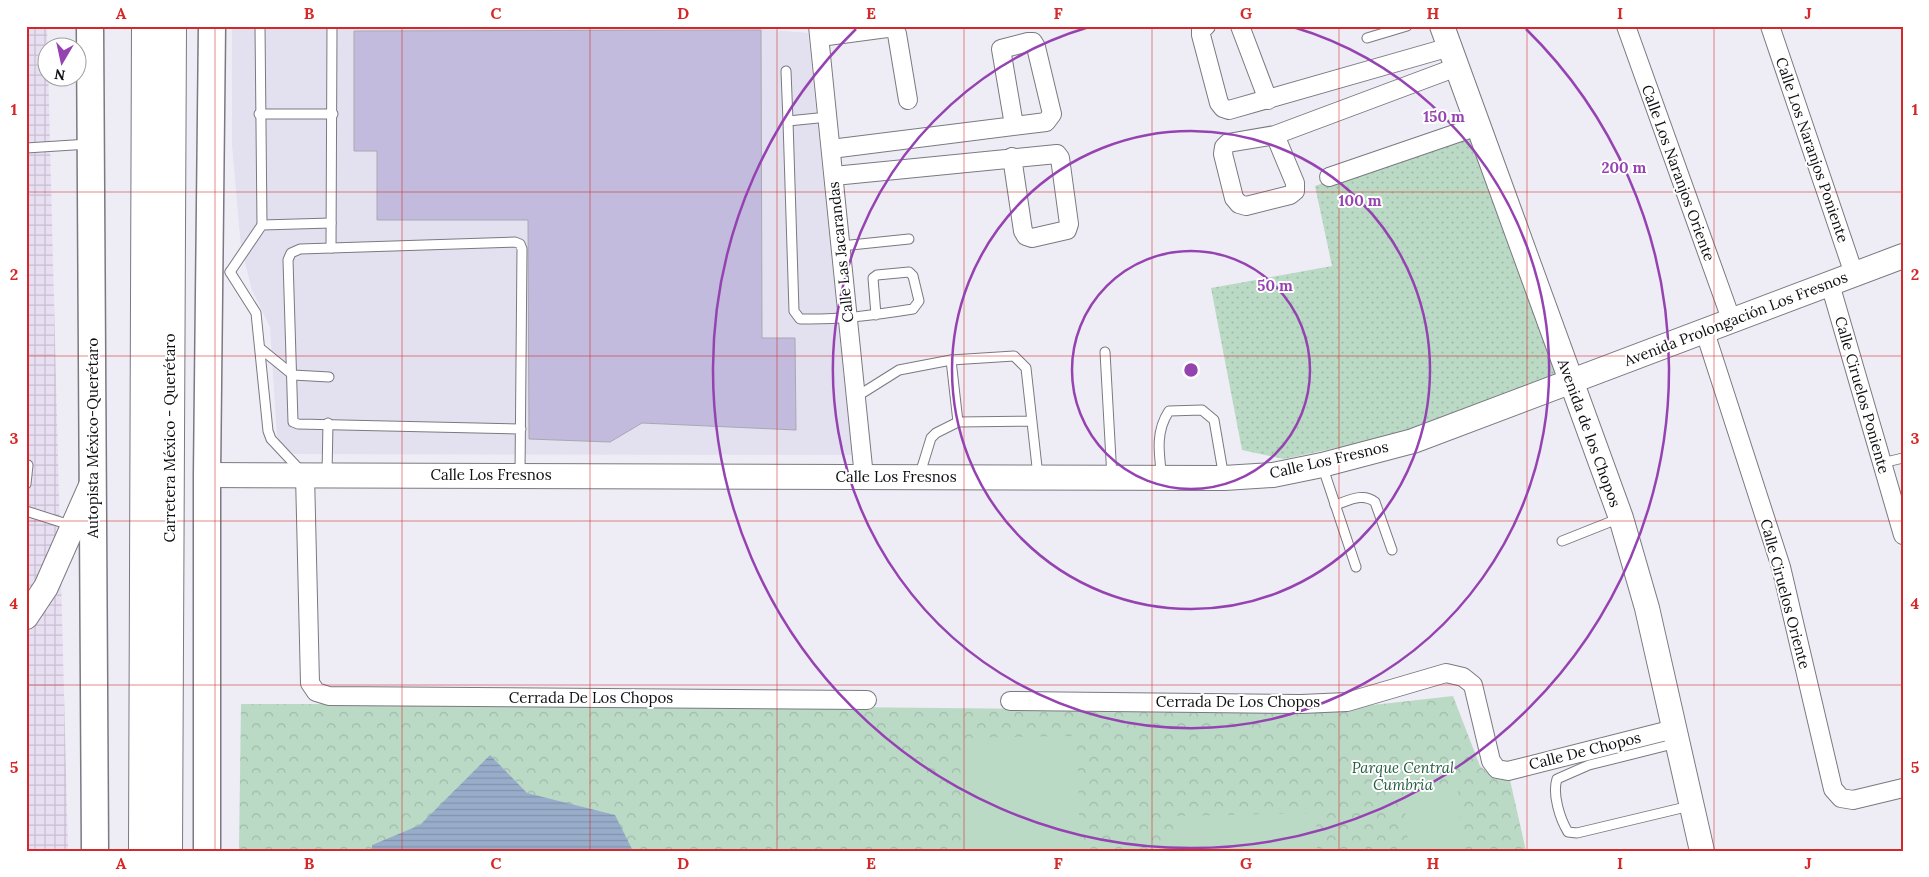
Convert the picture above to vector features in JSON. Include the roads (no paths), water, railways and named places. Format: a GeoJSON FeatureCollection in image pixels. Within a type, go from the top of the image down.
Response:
{"type":"FeatureCollection","features":[{"type":"Feature","properties":{"kind":"highway","name":"Carretera México - Querétaro"},"geometry":{"type":"LineString","coordinates":[[143,851],[146,26]]}},
{"type":"Feature","properties":{"kind":"highway","name":"Carretera México - Querétaro"},"geometry":{"type":"LineString","coordinates":[[168,851],[172,26]]}},
{"type":"Feature","properties":{"kind":"main road","name":"Autopista México-Querétaro"},"geometry":{"type":"LineString","coordinates":[[90,26],[95,478],[93,586],[95,851]]}},
{"type":"Feature","properties":{"kind":"main road"},"geometry":{"type":"LineString","coordinates":[[207,851],[207,475],[220,272],[212,26]]}},
{"type":"Feature","properties":{"kind":"main road"},"geometry":{"type":"LineString","coordinates":[[207,816],[212,851]]}},
{"type":"Feature","properties":{"kind":"street"},"geometry":{"type":"LineString","coordinates":[[1206,26],[1200,30],[1201,34],[1220,102],[1223,108],[1229,110],[1449,47]]}},
{"type":"Feature","properties":{"kind":"street"},"geometry":{"type":"LineString","coordinates":[[1240,26],[1268,100]]}},
{"type":"Feature","properties":{"kind":"street","name":"Calle Los Naranjos Oriente"},"geometry":{"type":"LineString","coordinates":[[1626,26],[1731,319]]}},
{"type":"Feature","properties":{"kind":"street","name":"Calle Los Naranjos Poniente"},"geometry":{"type":"LineString","coordinates":[[1770,26],[1854,274]]}},
{"type":"Feature","properties":{"kind":"street"},"geometry":{"type":"LineString","coordinates":[[819,32],[894,29],[897,34],[908,100]]}},
{"type":"Feature","properties":{"kind":"street","name":"Calle Las Jacarandas"},"geometry":{"type":"LineString","coordinates":[[819,32],[864,477]]}},
{"type":"Feature","properties":{"kind":"street"},"geometry":{"type":"LineString","coordinates":[[831,149],[1046,122],[1052,114],[1036,47],[1033,42],[1001,50],[1014,125]]}},
{"type":"Feature","properties":{"kind":"street"},"geometry":{"type":"LineString","coordinates":[[1276,135],[1295,183],[1295,191],[1290,195],[1246,206],[1239,204],[1234,198],[1224,147],[1228,143],[1276,135],[1449,47]]}},
{"type":"Feature","properties":{"kind":"street","name":"Avenida de los Chopos"},"geometry":{"type":"LineString","coordinates":[[1449,47],[1621,518],[1647,608],[1702,851]]}},
{"type":"Feature","properties":{"kind":"street"},"geometry":{"type":"LineString","coordinates":[[1329,177],[1478,126]]}},
{"type":"Feature","properties":{"kind":"street"},"geometry":{"type":"LineString","coordinates":[[834,176],[1012,157],[1057,154],[1060,158],[1068,214],[1067,230],[1032,238],[1026,236],[1023,231],[1012,157]]}},
{"type":"Feature","properties":{"kind":"street","name":"Avenida Prolongación Los Fresnos"},"geometry":{"type":"LineString","coordinates":[[1571,383],[1704,329],[1903,256]]}},
{"type":"Feature","properties":{"kind":"street","name":"Calle Ciruelos Poniente"},"geometry":{"type":"LineString","coordinates":[[1830,284],[1903,535]]}},
{"type":"Feature","properties":{"kind":"street","name":"Calle Ciruelos Oriente"},"geometry":{"type":"LineString","coordinates":[[1704,329],[1781,567],[1833,789],[1841,798],[1853,800],[1903,788]]}},
{"type":"Feature","properties":{"kind":"street","name":"Calle Los Fresnos"},"geometry":{"type":"LineString","coordinates":[[207,475],[1224,478],[1273,475],[1322,465],[1413,440],[1571,383]]}},
{"type":"Feature","properties":{"kind":"street","name":"Cerrada De Los Chopos"},"geometry":{"type":"LineString","coordinates":[[316,474],[310,683],[316,692],[329,696],[868,700]]}},
{"type":"Feature","properties":{"kind":"street"},"geometry":{"type":"LineString","coordinates":[[26,617],[46,587],[95,478]]}},
{"type":"Feature","properties":{"kind":"street","name":"Cerrada De Los Chopos"},"geometry":{"type":"LineString","coordinates":[[1010,701],[1301,704],[1347,702],[1446,673],[1463,677],[1473,685],[1491,761],[1497,769]]}},
{"type":"Feature","properties":{"kind":"street","name":"Calle De Chopos"},"geometry":{"type":"LineString","coordinates":[[1497,769],[1508,771],[1676,736]]}},
{"type":"Feature","properties":{"kind":"lane"},"geometry":{"type":"LineString","coordinates":[[260,26],[262,225],[220,272],[256,313],[268,431],[271,439],[316,474],[328,424]]}},
{"type":"Feature","properties":{"kind":"lane"},"geometry":{"type":"LineString","coordinates":[[331,248],[332,26]]}},
{"type":"Feature","properties":{"kind":"lane"},"geometry":{"type":"LineString","coordinates":[[1367,38],[1407,26]]}},
{"type":"Feature","properties":{"kind":"lane"},"geometry":{"type":"LineString","coordinates":[[786,71],[794,312],[800,319],[848,319],[876,314],[917,306],[919,301],[913,276],[909,272],[877,274],[873,278],[876,314]]}},
{"type":"Feature","properties":{"kind":"lane"},"geometry":{"type":"LineString","coordinates":[[260,114],[333,114]]}},
{"type":"Feature","properties":{"kind":"lane"},"geometry":{"type":"LineString","coordinates":[[788,121],[828,117]]}},
{"type":"Feature","properties":{"kind":"lane"},"geometry":{"type":"LineString","coordinates":[[26,148],[92,144]]}},
{"type":"Feature","properties":{"kind":"lane"},"geometry":{"type":"LineString","coordinates":[[262,225],[331,223]]}},
{"type":"Feature","properties":{"kind":"lane"},"geometry":{"type":"LineString","coordinates":[[841,246],[909,239]]}},
{"type":"Feature","properties":{"kind":"lane"},"geometry":{"type":"LineString","coordinates":[[520,475],[521,429],[522,249],[520,244],[515,242],[300,249],[291,253],[288,260],[293,422],[298,424],[521,429]]}},
{"type":"Feature","properties":{"kind":"lane"},"geometry":{"type":"LineString","coordinates":[[261,349],[293,375],[329,377]]}},
{"type":"Feature","properties":{"kind":"lane"},"geometry":{"type":"LineString","coordinates":[[1105,352],[1112,478]]}},
{"type":"Feature","properties":{"kind":"lane"},"geometry":{"type":"LineString","coordinates":[[856,397],[899,370],[951,360],[1014,356],[1026,368],[1038,478]]}},
{"type":"Feature","properties":{"kind":"lane"},"geometry":{"type":"LineString","coordinates":[[951,360],[958,422]]}},
{"type":"Feature","properties":{"kind":"lane"},"geometry":{"type":"LineString","coordinates":[[1162,478],[1159,432],[1162,421],[1169,411],[1202,410],[1214,420],[1224,478]]}},
{"type":"Feature","properties":{"kind":"lane"},"geometry":{"type":"LineString","coordinates":[[919,477],[931,438],[936,433],[958,422],[1032,421]]}},
{"type":"Feature","properties":{"kind":"lane"},"geometry":{"type":"LineString","coordinates":[[1882,463],[1903,458]]}},
{"type":"Feature","properties":{"kind":"lane"},"geometry":{"type":"LineString","coordinates":[[26,484],[28,465]]}},
{"type":"Feature","properties":{"kind":"lane"},"geometry":{"type":"LineString","coordinates":[[1322,465],[1356,567]]}},
{"type":"Feature","properties":{"kind":"lane"},"geometry":{"type":"LineString","coordinates":[[1335,505],[1362,496],[1369,497],[1375,502],[1392,550]]}},
{"type":"Feature","properties":{"kind":"lane"},"geometry":{"type":"LineString","coordinates":[[26,511],[73,526]]}},
{"type":"Feature","properties":{"kind":"lane"},"geometry":{"type":"LineString","coordinates":[[1562,541],[1621,518]]}},
{"type":"Feature","properties":{"kind":"lane"},"geometry":{"type":"LineString","coordinates":[[1676,736],[1564,775],[1556,779],[1554,786],[1556,795],[1563,823],[1568,832],[1577,833],[1692,806]]}},
{"type":"Feature","properties":{"kind":"water"},"geometry":{"type":"Polygon","coordinates":[[[490,755],[527,793],[615,815],[633,851],[372,851],[372,845],[420,825],[490,755]]]}},
{"type":"Feature","properties":{"kind":"park label","name":"Parque Central Cumbria"},"geometry":{"type":"Point","coordinates":[1403,776]}}]}
